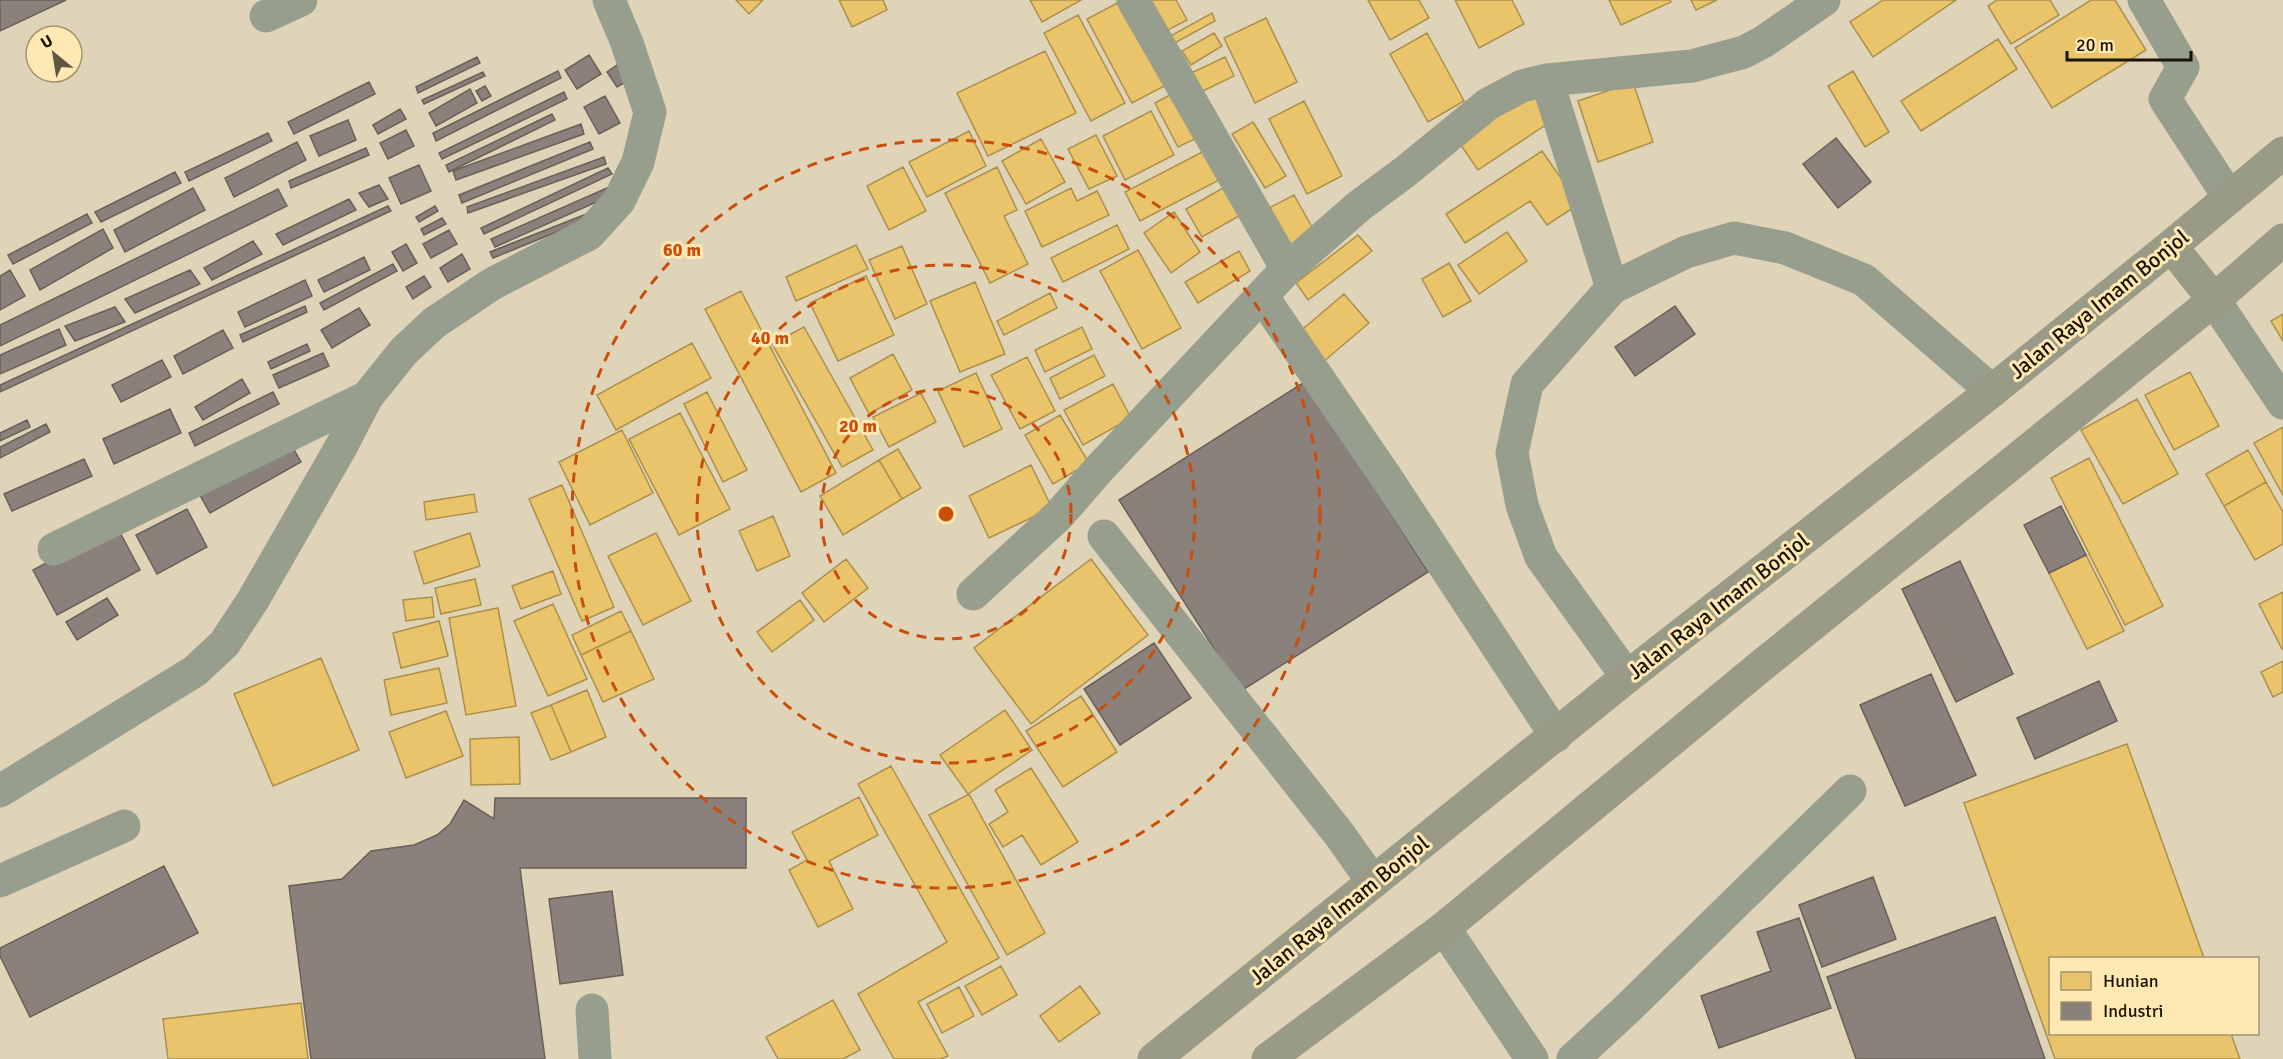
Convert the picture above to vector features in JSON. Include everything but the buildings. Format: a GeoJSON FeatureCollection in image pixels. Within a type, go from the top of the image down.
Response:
{"type":"FeatureCollection","features":[{"type":"Feature","properties":{"kind":"highway","name":"Jalan Raya Imam Bonjol"},"geometry":{"type":"LineString","coordinates":[[1154,1059],[1628,677],[2172,246],[2283,153]]}},
{"type":"Feature","properties":{"kind":"highway"},"geometry":{"type":"LineString","coordinates":[[1268,1059],[1444,928],[1761,666],[2214,300],[2283,240]]}},
{"type":"Feature","properties":{"kind":"highway"},"geometry":{"type":"LineString","coordinates":[[2172,246],[2214,300]]}},
{"type":"Feature","properties":{"kind":"street"},"geometry":{"type":"LineString","coordinates":[[266,16],[302,0]]}},
{"type":"Feature","properties":{"kind":"street"},"geometry":{"type":"LineString","coordinates":[[0,791],[195,671],[224,644],[259,590],[367,397],[404,351],[435,323],[492,284],[589,234],[619,201],[638,162],[650,112],[609,0]]}},
{"type":"Feature","properties":{"kind":"street"},"geometry":{"type":"LineString","coordinates":[[1133,0],[1287,269]]}},
{"type":"Feature","properties":{"kind":"street"},"geometry":{"type":"LineString","coordinates":[[973,594],[1059,515],[1099,469],[1287,269],[1359,206],[1447,139],[1488,104],[1522,86],[1547,80],[1692,66],[1744,52],[1763,42],[1824,0]]}},
{"type":"Feature","properties":{"kind":"street"},"geometry":{"type":"LineString","coordinates":[[2144,0],[2183,68],[2164,99],[2229,197]]}},
{"type":"Feature","properties":{"kind":"street"},"geometry":{"type":"LineString","coordinates":[[1547,80],[1612,288]]}},
{"type":"Feature","properties":{"kind":"street"},"geometry":{"type":"LineString","coordinates":[[1628,677],[1541,557],[1522,505],[1512,453],[1527,384],[1612,288],[1686,252],[1734,238],[1785,248],[1864,280],[1992,390]]}},
{"type":"Feature","properties":{"kind":"street"},"geometry":{"type":"LineString","coordinates":[[1262,296],[1386,477],[1556,736]]}},
{"type":"Feature","properties":{"kind":"street"},"geometry":{"type":"LineString","coordinates":[[2214,300],[2283,403]]}},
{"type":"Feature","properties":{"kind":"street"},"geometry":{"type":"LineString","coordinates":[[54,549],[367,397]]}},
{"type":"Feature","properties":{"kind":"street"},"geometry":{"type":"LineString","coordinates":[[1104,536],[1339,834],[1373,882]]}},
{"type":"Feature","properties":{"kind":"street"},"geometry":{"type":"LineString","coordinates":[[1573,1059],[1850,791]]}},
{"type":"Feature","properties":{"kind":"street"},"geometry":{"type":"LineString","coordinates":[[0,881],[124,826]]}},
{"type":"Feature","properties":{"kind":"street"},"geometry":{"type":"LineString","coordinates":[[1444,928],[1532,1059]]}},
{"type":"Feature","properties":{"kind":"street"},"geometry":{"type":"LineString","coordinates":[[592,1011],[595,1059]]}}]}
